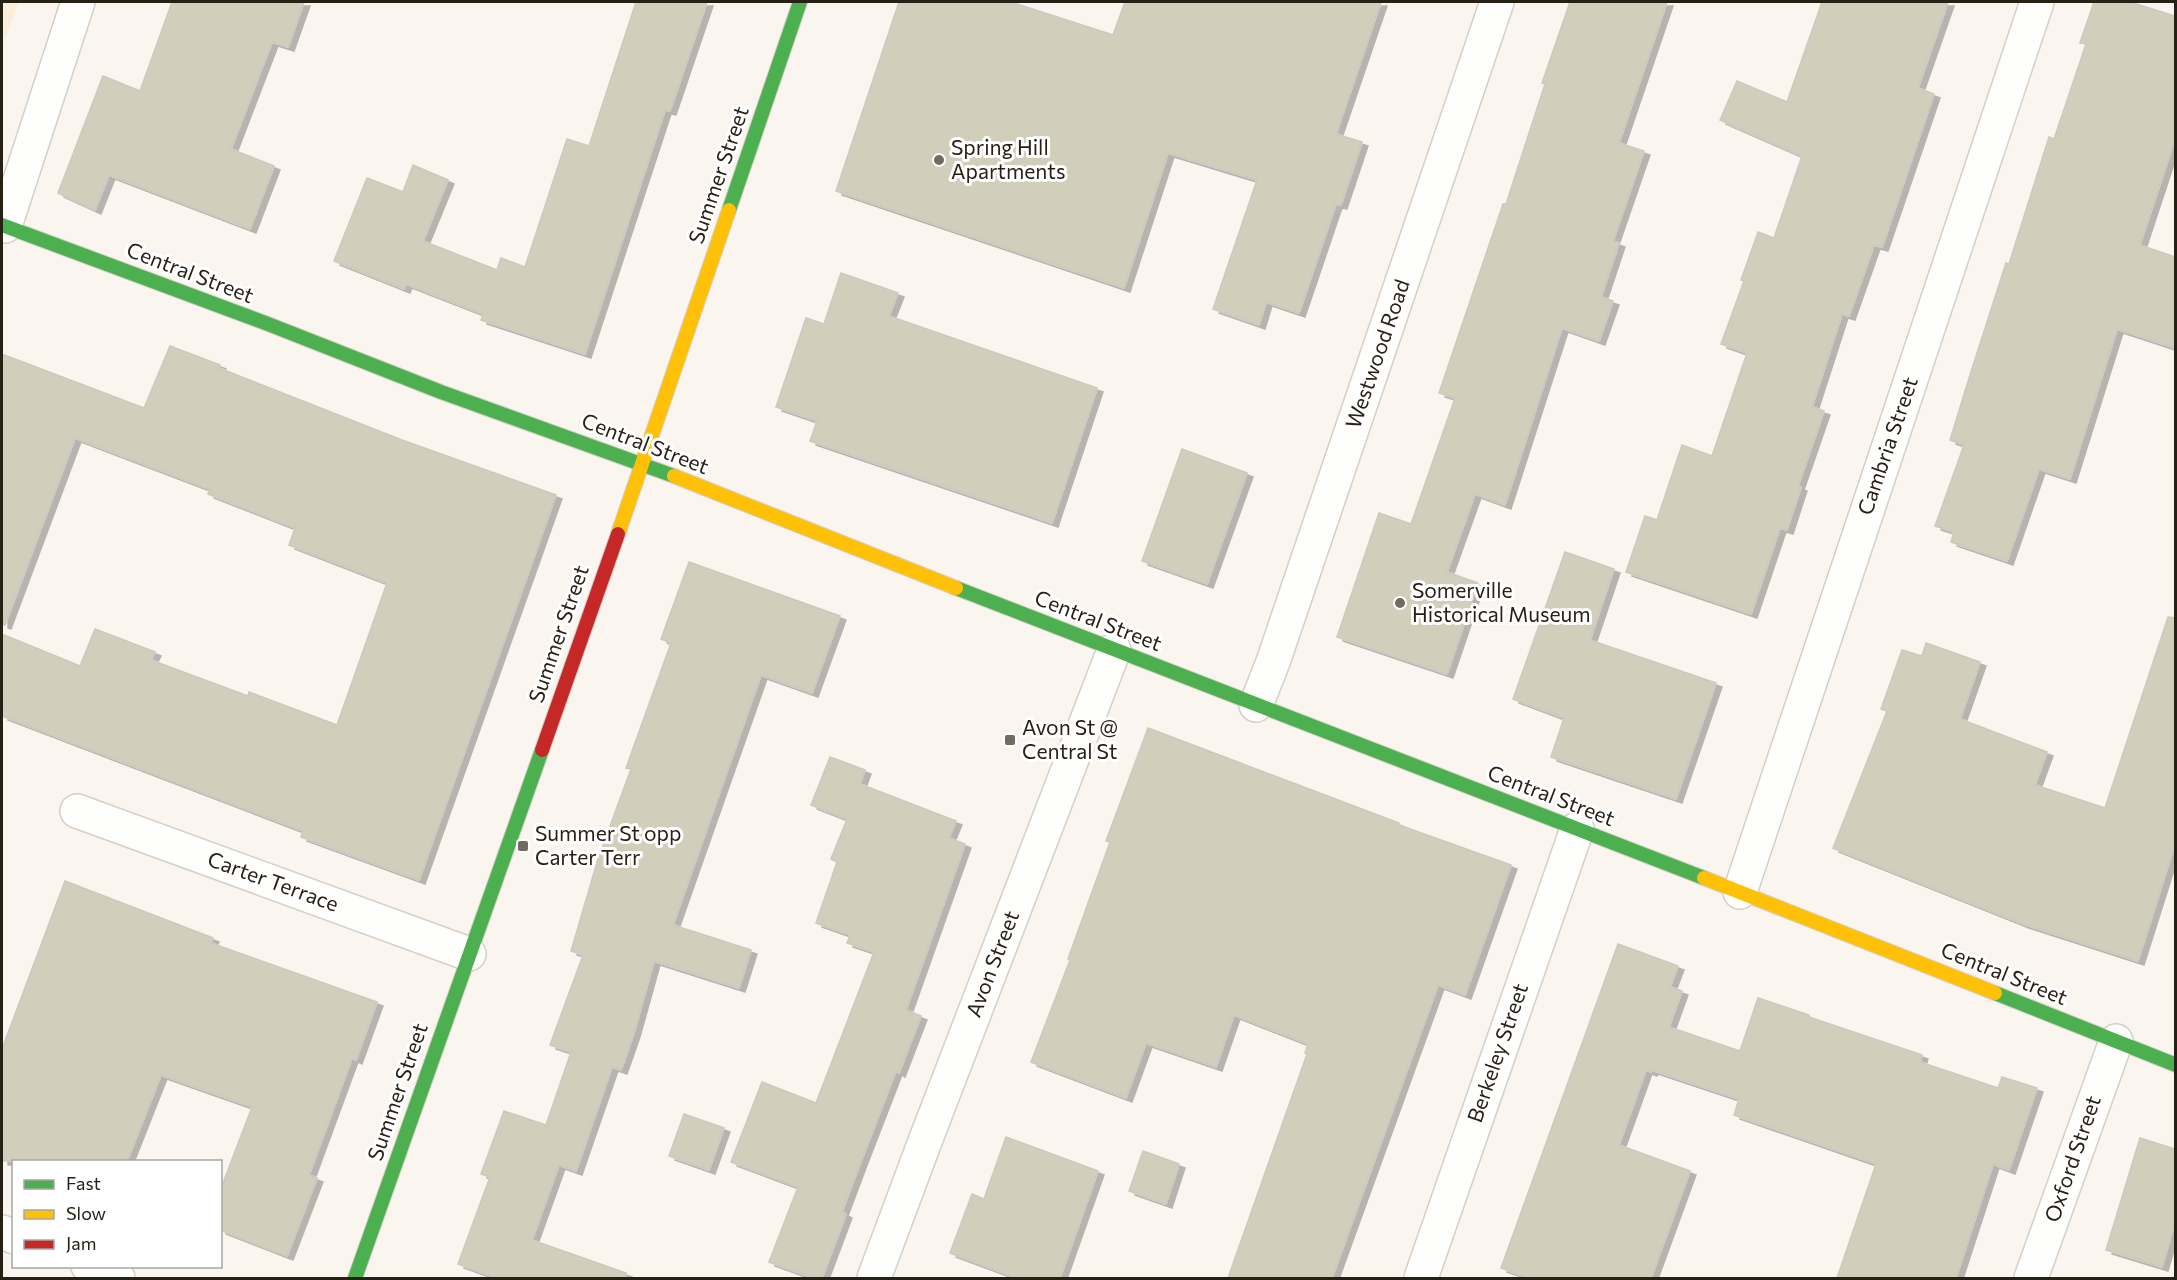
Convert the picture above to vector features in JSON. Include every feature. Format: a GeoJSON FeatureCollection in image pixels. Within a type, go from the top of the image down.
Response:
{"type":"FeatureCollection","features":[{"type":"Feature","properties":{"kind":"street"},"geometry":{"type":"LineString","coordinates":[[3,226],[78,2]]}},
{"type":"Feature","properties":{"kind":"street","name":"Summer Street"},"geometry":{"type":"LineString","coordinates":[[355,1278],[643,464],[800,2]]}},
{"type":"Feature","properties":{"kind":"street","name":"Westwood Road"},"geometry":{"type":"LineString","coordinates":[[1256,705],[1274,662],[1497,2]]}},
{"type":"Feature","properties":{"kind":"street","name":"Cambria Street"},"geometry":{"type":"LineString","coordinates":[[1740,892],[2037,2]]}},
{"type":"Feature","properties":{"kind":"street","name":"Central Street"},"geometry":{"type":"LineString","coordinates":[[3,226],[268,324],[441,392],[643,464],[2175,1064]]}},
{"type":"Feature","properties":{"kind":"street","name":"Avon Street"},"geometry":{"type":"LineString","coordinates":[[874,1278],[1114,650]]}},
{"type":"Feature","properties":{"kind":"street","name":"Carter Terrace"},"geometry":{"type":"LineString","coordinates":[[77,810],[469,954]]}},
{"type":"Feature","properties":{"kind":"street","name":"Berkeley Street"},"geometry":{"type":"LineString","coordinates":[[1421,1278],[1577,829]]}},
{"type":"Feature","properties":{"kind":"street","name":"Oxford Street"},"geometry":{"type":"LineString","coordinates":[[2031,1278],[2116,1041]]}},
{"type":"Feature","properties":{"kind":"street"},"geometry":{"type":"LineString","coordinates":[[93,1268],[118,1278]]}},
{"type":"Feature","properties":{"kind":"shaded area"},"geometry":{"type":"Polygon","coordinates":[[[2,2],[19,2],[2,48],[2,2]]]}},
{"type":"Feature","properties":{"kind":"building"},"geometry":{"type":"Polygon","coordinates":[[[172,2],[304,2],[288,47],[272,42],[231,149],[274,166],[250,229],[109,175],[95,210],[58,193],[103,76],[140,91],[172,2]]]}},
{"type":"Feature","properties":{"kind":"building"},"geometry":{"type":"Polygon","coordinates":[[[636,2],[707,2],[670,111],[665,110],[585,354],[481,320],[483,314],[406,284],[404,289],[334,261],[367,178],[403,192],[413,165],[448,180],[423,241],[497,270],[501,258],[525,267],[567,139],[589,146],[636,2]]]}},
{"type":"Feature","properties":{"kind":"building"},"geometry":{"type":"Polygon","coordinates":[[[899,2],[1011,2],[1113,35],[1125,2],[1381,2],[1336,134],[1362,142],[1341,205],[1336,204],[1299,313],[1266,302],[1259,325],[1213,309],[1257,180],[1168,153],[1124,288],[836,191],[899,2]]]}},
{"type":"Feature","properties":{"kind":"building"},"geometry":{"type":"Polygon","coordinates":[[[1570,2],[1667,2],[1619,143],[1644,151],[1613,241],[1619,243],[1601,297],[1613,301],[1599,341],[1562,328],[1505,505],[1475,494],[1447,572],[1478,583],[1447,674],[1337,637],[1379,513],[1411,524],[1455,398],[1439,393],[1503,204],[1506,204],[1545,84],[1542,83],[1570,2]]]}},
{"type":"Feature","properties":{"kind":"building"},"geometry":{"type":"Polygon","coordinates":[[[1822,2],[1948,2],[1918,88],[1934,94],[1882,247],[1874,245],[1849,316],[1842,314],[1812,407],[1824,411],[1798,486],[1801,487],[1787,530],[1780,528],[1751,614],[1626,572],[1645,516],[1657,520],[1682,445],[1712,456],[1747,353],[1721,344],[1744,281],[1741,280],[1758,232],[1774,238],[1802,156],[1720,120],[1737,81],[1787,102],[1822,2]]]}},
{"type":"Feature","properties":{"kind":"building"},"geometry":{"type":"Polygon","coordinates":[[[2094,2],[2130,2],[2175,16],[2175,139],[2140,245],[2175,257],[2175,348],[2117,329],[2070,479],[2039,469],[2007,561],[1951,542],[1954,532],[1935,526],[1964,445],[1950,440],[2049,137],[2054,139],[2086,44],[2080,43],[2094,2]]]}},
{"type":"Feature","properties":{"kind":"building"},"geometry":{"type":"Polygon","coordinates":[[[841,273],[898,293],[889,316],[1097,388],[1052,523],[810,441],[817,421],[776,407],[806,318],[824,324],[841,273]]]}},
{"type":"Feature","properties":{"kind":"building"},"geometry":{"type":"Polygon","coordinates":[[[170,346],[220,365],[219,368],[402,440],[556,495],[419,880],[301,837],[303,831],[2,716],[2,634],[80,666],[95,629],[155,652],[151,660],[248,696],[249,692],[337,725],[387,583],[289,545],[295,528],[208,494],[209,489],[75,438],[5,625],[2,624],[2,354],[144,408],[170,346]]]}},
{"type":"Feature","properties":{"kind":"building"},"geometry":{"type":"Polygon","coordinates":[[[1182,449],[1247,473],[1207,584],[1142,561],[1182,449]]]}},
{"type":"Feature","properties":{"kind":"building"},"geometry":{"type":"Polygon","coordinates":[[[1565,552],[1614,569],[1590,640],[1716,683],[1676,799],[1551,757],[1564,718],[1513,699],[1565,552]]]}},
{"type":"Feature","properties":{"kind":"building"},"geometry":{"type":"Polygon","coordinates":[[[689,562],[840,616],[812,693],[761,675],[673,925],[751,950],[739,988],[654,961],[621,1070],[612,1067],[576,1171],[559,1165],[532,1240],[626,1273],[625,1278],[497,1278],[458,1264],[490,1177],[481,1174],[504,1111],[546,1125],[571,1052],[550,1045],[583,955],[571,951],[598,859],[631,769],[626,768],[671,643],[661,639],[689,562]]]}},
{"type":"Feature","properties":{"kind":"building"},"geometry":{"type":"Polygon","coordinates":[[[2168,617],[2175,618],[2175,844],[2138,961],[2023,924],[1833,848],[1887,711],[1881,709],[1902,650],[1922,656],[1926,643],[1980,662],[1960,719],[2047,752],[2035,785],[2105,808],[2168,617]]]}},
{"type":"Feature","properties":{"kind":"building"},"geometry":{"type":"Polygon","coordinates":[[[1148,728],[1399,823],[1399,825],[1511,865],[1465,995],[1438,985],[1332,1278],[1228,1278],[1307,1054],[1305,1053],[1308,1044],[1234,1015],[1216,1067],[1146,1043],[1126,1098],[1031,1062],[1070,960],[1068,959],[1110,842],[1106,841],[1148,728]]]}},
{"type":"Feature","properties":{"kind":"building"},"geometry":{"type":"Polygon","coordinates":[[[830,757],[865,770],[860,784],[956,821],[949,838],[965,844],[906,1010],[921,1016],[899,1073],[896,1071],[860,1164],[842,1212],[846,1214],[822,1278],[813,1278],[769,1262],[798,1187],[731,1162],[762,1082],[816,1103],[874,952],[847,943],[850,935],[816,923],[837,862],[831,859],[847,819],[811,805],[830,757]]]}},
{"type":"Feature","properties":{"kind":"building"},"geometry":{"type":"Polygon","coordinates":[[[65,881],[213,938],[211,943],[377,1002],[356,1060],[352,1058],[309,1175],[317,1178],[287,1256],[222,1231],[222,1186],[252,1107],[161,1075],[127,1160],[2,1161],[2,1049],[65,881]]]}},
{"type":"Feature","properties":{"kind":"building"},"geometry":{"type":"Polygon","coordinates":[[[1618,944],[1678,966],[1670,987],[1682,991],[1669,1027],[1740,1051],[1758,998],[1922,1055],[1920,1062],[1998,1088],[2002,1077],[2037,1088],[2009,1170],[1993,1164],[1956,1278],[1837,1278],[1876,1164],[1734,1115],[1739,1099],[1652,1070],[1651,1072],[1646,1070],[1619,1145],[1690,1171],[1651,1278],[1529,1278],[1501,1268],[1618,944]]]}},
{"type":"Feature","properties":{"kind":"building"},"geometry":{"type":"Polygon","coordinates":[[[684,1114],[724,1128],[709,1170],[669,1156],[684,1114]]]}},
{"type":"Feature","properties":{"kind":"building"},"geometry":{"type":"Polygon","coordinates":[[[1006,1137],[1098,1171],[1060,1278],[1017,1278],[950,1253],[972,1194],[984,1199],[1006,1137]]]}},
{"type":"Feature","properties":{"kind":"building"},"geometry":{"type":"Polygon","coordinates":[[[2140,1138],[2175,1149],[2175,1222],[2162,1267],[2106,1250],[2140,1138]]]}},
{"type":"Feature","properties":{"kind":"building"},"geometry":{"type":"Polygon","coordinates":[[[1143,1151],[1179,1164],[1166,1204],[1129,1191],[1143,1151]]]}},
{"type":"Feature","properties":{"kind":"traffic: fast"},"geometry":{"type":"LineString","coordinates":[[729,210],[800,2]]}},
{"type":"Feature","properties":{"kind":"traffic: fast"},"geometry":{"type":"LineString","coordinates":[[2,225],[268,324],[441,392],[674,476]]}},
{"type":"Feature","properties":{"kind":"traffic: fast"},"geometry":{"type":"LineString","coordinates":[[956,588],[1704,878]]}},
{"type":"Feature","properties":{"kind":"traffic: fast"},"geometry":{"type":"LineString","coordinates":[[355,1278],[542,750]]}},
{"type":"Feature","properties":{"kind":"traffic: fast"},"geometry":{"type":"LineString","coordinates":[[1995,993],[2176,1065]]}},
{"type":"Feature","properties":{"kind":"traffic: slow"},"geometry":{"type":"LineString","coordinates":[[618,534],[729,210]]}},
{"type":"Feature","properties":{"kind":"traffic: slow"},"geometry":{"type":"LineString","coordinates":[[674,476],[956,588]]}},
{"type":"Feature","properties":{"kind":"traffic: slow"},"geometry":{"type":"LineString","coordinates":[[1704,878],[1995,993]]}},
{"type":"Feature","properties":{"kind":"traffic: jam"},"geometry":{"type":"LineString","coordinates":[[542,750],[618,534]]}},
{"type":"Feature","properties":{"kind":"place","name":"Spring Hill Apartments"},"geometry":{"type":"Point","coordinates":[939,160]}},
{"type":"Feature","properties":{"kind":"place","name":"Somerville Historical Museum"},"geometry":{"type":"Point","coordinates":[1400,603]}},
{"type":"Feature","properties":{"kind":"place","name":"Avon St @ Central St"},"geometry":{"type":"Point","coordinates":[1010,740]}},
{"type":"Feature","properties":{"kind":"place","name":"Summer St opp Carter Terr"},"geometry":{"type":"Point","coordinates":[523,846]}}]}
